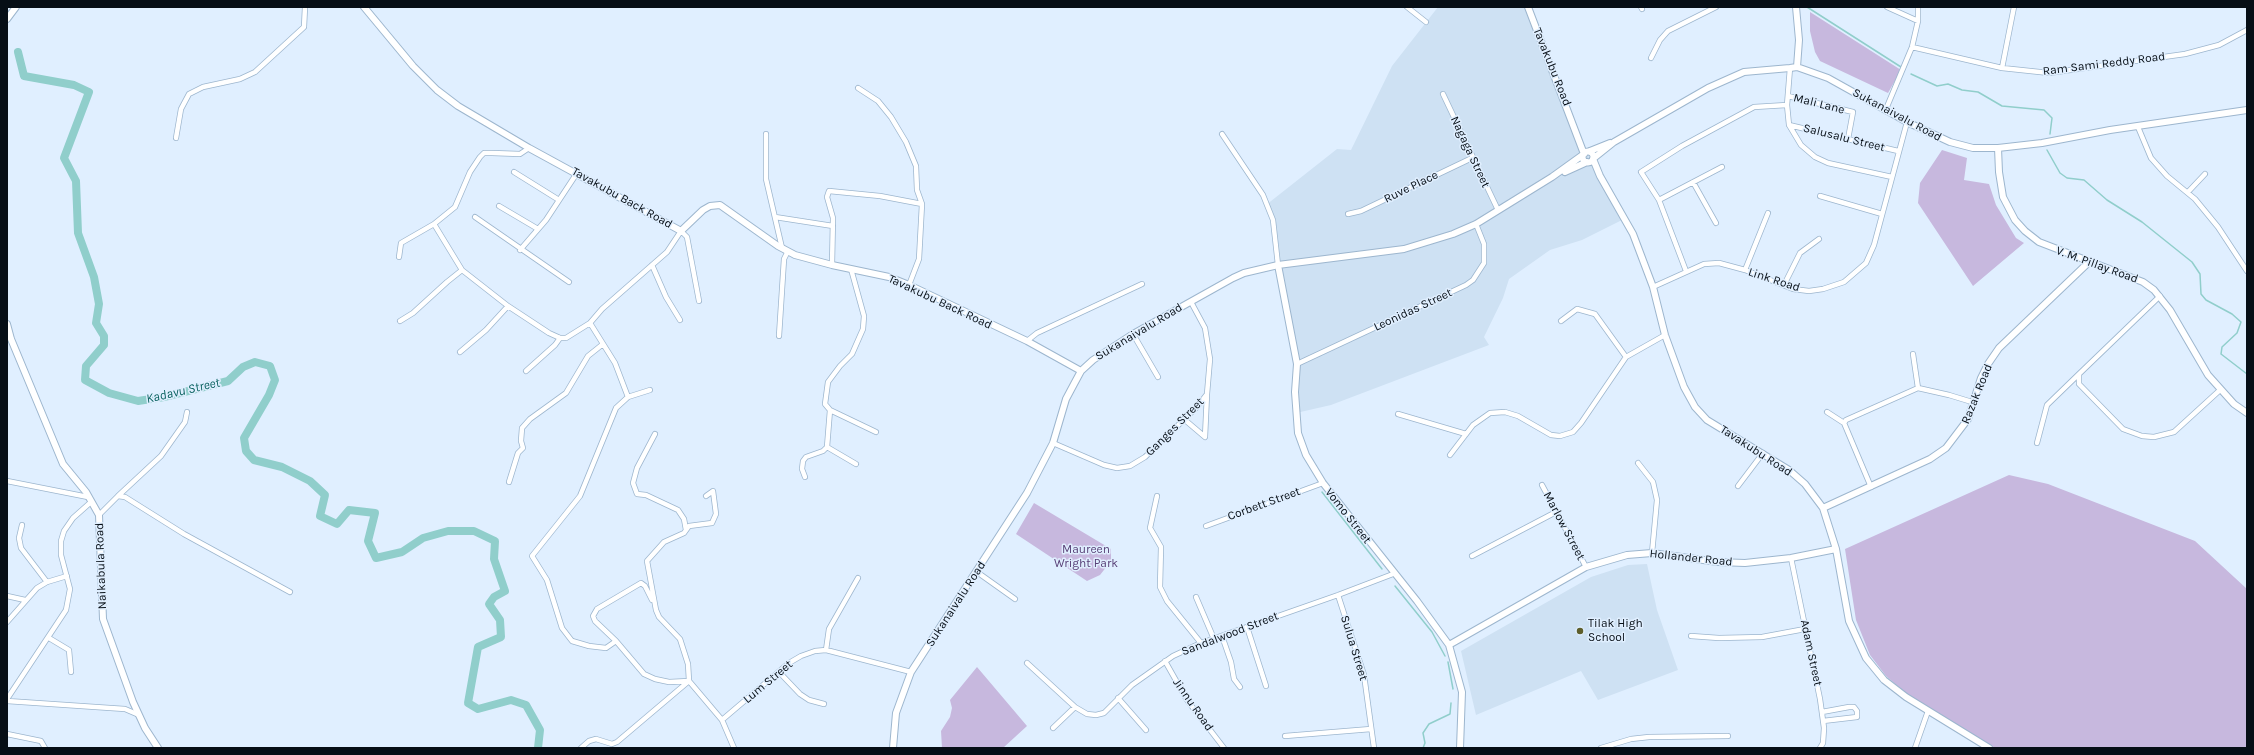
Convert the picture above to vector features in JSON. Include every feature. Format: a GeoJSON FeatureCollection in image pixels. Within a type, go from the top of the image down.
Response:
{"type":"FeatureCollection","features":[{"type":"Feature","properties":{"kind":"main road"},"geometry":{"type":"LineString","coordinates":[[7,19],[16,7]]}},
{"type":"Feature","properties":{"kind":"main road","name":"Tavakubu Back Road"},"geometry":{"type":"LineString","coordinates":[[364,7],[413,66],[437,90],[473,116],[681,231],[703,210],[710,206],[720,205],[785,250],[832,265],[889,277],[909,285],[998,328],[1027,340],[1081,371]]}},
{"type":"Feature","properties":{"kind":"main road","name":"Tavakubu Road"},"geometry":{"type":"LineString","coordinates":[[1528,7],[1575,127],[1587,153]]}},
{"type":"Feature","properties":{"kind":"main road"},"geometry":{"type":"LineString","coordinates":[[1796,7],[1799,40],[1797,67]]}},
{"type":"Feature","properties":{"kind":"main road","name":"Sukanaivalu Road"},"geometry":{"type":"LineString","coordinates":[[893,748],[896,713],[911,672],[1027,493],[1053,443],[1066,400],[1081,371],[1107,349],[1232,278],[1278,265],[1404,249],[1437,240],[1476,224],[1552,177],[1587,153],[1614,142],[1708,88],[1744,72],[1797,67],[1828,78],[1886,109],[1906,122],[1950,142],[1973,148],[1998,148],[2042,143],[2247,110]]}},
{"type":"Feature","properties":{"kind":"main road","name":"Sukanaivalu Road"},"geometry":{"type":"LineString","coordinates":[[1552,177],[1591,160],[1614,142]]}},
{"type":"Feature","properties":{"kind":"main road","name":"V. M. Pillay Road"},"geometry":{"type":"LineString","coordinates":[[1998,148],[1998,172],[2002,191],[2015,220],[2025,231],[2039,242],[2143,282],[2160,296],[2170,310],[2208,375],[2220,390],[2247,413]]}},
{"type":"Feature","properties":{"kind":"main road"},"geometry":{"type":"LineString","coordinates":[[1587,153],[1591,160],[1583,158],[1587,153]]}},
{"type":"Feature","properties":{"kind":"main road","name":"Tavakubu Road"},"geometry":{"type":"LineString","coordinates":[[1591,160],[1633,234],[1653,287],[1665,336],[1684,387],[1695,407],[1707,420],[1764,453],[1789,470],[1805,484],[1822,508],[1836,549],[1850,621],[1866,658],[1884,680],[1906,697],[1989,748]]}},
{"type":"Feature","properties":{"kind":"main road","name":"Razak Road"},"geometry":{"type":"LineString","coordinates":[[1822,508],[1930,459],[1946,448],[1966,423],[1972,402],[1988,364],[1999,348],[2089,262]]}},
{"type":"Feature","properties":{"kind":"main road","name":"Vomo Street"},"geometry":{"type":"LineString","coordinates":[[1278,265],[1297,364],[1295,392],[1298,434],[1306,455],[1322,483],[1393,574],[1417,602],[1449,646],[1462,692],[1460,748]]}},
{"type":"Feature","properties":{"kind":"main road","name":"Naikabula Road"},"geometry":{"type":"LineString","coordinates":[[7,324],[63,464],[86,492],[99,515],[103,619],[139,715],[158,748]]}},
{"type":"Feature","properties":{"kind":"main road","name":"Hollander Road"},"geometry":{"type":"LineString","coordinates":[[1449,646],[1586,567],[1627,555],[1652,553],[1745,563],[1791,558],[1836,549]]}},
{"type":"Feature","properties":{"kind":"street"},"geometry":{"type":"LineString","coordinates":[[176,138],[181,109],[188,94],[203,87],[240,79],[255,72],[304,27],[304,7]]}},
{"type":"Feature","properties":{"kind":"street"},"geometry":{"type":"LineString","coordinates":[[1407,7],[1426,22]]}},
{"type":"Feature","properties":{"kind":"street"},"geometry":{"type":"LineString","coordinates":[[1651,58],[1660,40],[1668,31],[1716,7]]}},
{"type":"Feature","properties":{"kind":"street"},"geometry":{"type":"LineString","coordinates":[[1887,7],[1918,21]]}},
{"type":"Feature","properties":{"kind":"street"},"geometry":{"type":"LineString","coordinates":[[1886,109],[1912,47],[1918,21],[1918,7]]}},
{"type":"Feature","properties":{"kind":"street"},"geometry":{"type":"LineString","coordinates":[[2002,68],[2014,7]]}},
{"type":"Feature","properties":{"kind":"street","name":"Ram Sami Reddy Road"},"geometry":{"type":"LineString","coordinates":[[1912,47],[2002,68],[2049,73],[2177,55],[2219,44],[2247,30]]}},
{"type":"Feature","properties":{"kind":"street"},"geometry":{"type":"LineString","coordinates":[[1790,68],[1787,106],[1789,125],[1801,146],[1815,157],[1828,163],[1892,177]]}},
{"type":"Feature","properties":{"kind":"street"},"geometry":{"type":"LineString","coordinates":[[858,88],[878,101],[891,117],[906,142],[916,166],[917,190],[922,204],[920,259],[909,285]]}},
{"type":"Feature","properties":{"kind":"street","name":"Nagaga Street"},"geometry":{"type":"LineString","coordinates":[[1443,94],[1472,158],[1498,210]]}},
{"type":"Feature","properties":{"kind":"street","name":"Mali Lane"},"geometry":{"type":"LineString","coordinates":[[1788,96],[1854,113],[1848,140]]}},
{"type":"Feature","properties":{"kind":"street"},"geometry":{"type":"LineString","coordinates":[[1686,271],[1659,200],[1641,172],[1682,146],[1754,107],[1787,106]]}},
{"type":"Feature","properties":{"kind":"street","name":"Link Road"},"geometry":{"type":"LineString","coordinates":[[1653,287],[1704,264],[1719,263],[1745,270],[1784,285],[1809,291],[1823,289],[1844,282],[1866,263],[1874,245],[1906,122]]}},
{"type":"Feature","properties":{"kind":"street","name":"Salusalu Street"},"geometry":{"type":"LineString","coordinates":[[1789,125],[1898,151]]}},
{"type":"Feature","properties":{"kind":"street"},"geometry":{"type":"LineString","coordinates":[[2138,127],[2151,158],[2167,176],[2188,192],[2218,226],[2247,271]]}},
{"type":"Feature","properties":{"kind":"street"},"geometry":{"type":"LineString","coordinates":[[766,134],[766,179],[785,250],[779,336]]}},
{"type":"Feature","properties":{"kind":"street"},"geometry":{"type":"LineString","coordinates":[[1222,134],[1263,195],[1273,220],[1278,265]]}},
{"type":"Feature","properties":{"kind":"street"},"geometry":{"type":"LineString","coordinates":[[399,257],[401,243],[434,224],[455,206],[470,172],[480,156],[484,153],[492,152],[520,154],[529,148]]}},
{"type":"Feature","properties":{"kind":"street","name":"Ruve Place"},"geometry":{"type":"LineString","coordinates":[[1348,214],[1362,211],[1472,158]]}},
{"type":"Feature","properties":{"kind":"street"},"geometry":{"type":"LineString","coordinates":[[1659,200],[1722,167]]}},
{"type":"Feature","properties":{"kind":"street"},"geometry":{"type":"LineString","coordinates":[[514,172],[559,200]]}},
{"type":"Feature","properties":{"kind":"street"},"geometry":{"type":"LineString","coordinates":[[520,250],[538,229],[577,173]]}},
{"type":"Feature","properties":{"kind":"street"},"geometry":{"type":"LineString","coordinates":[[2188,192],[2205,174]]}},
{"type":"Feature","properties":{"kind":"street"},"geometry":{"type":"LineString","coordinates":[[1693,182],[1716,223]]}},
{"type":"Feature","properties":{"kind":"street"},"geometry":{"type":"LineString","coordinates":[[832,265],[833,226],[831,209],[827,197],[829,191],[880,196],[922,204]]}},
{"type":"Feature","properties":{"kind":"street"},"geometry":{"type":"LineString","coordinates":[[1820,196],[1882,214]]}},
{"type":"Feature","properties":{"kind":"street"},"geometry":{"type":"LineString","coordinates":[[499,206],[538,229]]}},
{"type":"Feature","properties":{"kind":"street"},"geometry":{"type":"LineString","coordinates":[[1745,270],[1768,213]]}},
{"type":"Feature","properties":{"kind":"street"},"geometry":{"type":"LineString","coordinates":[[475,217],[520,250],[569,282]]}},
{"type":"Feature","properties":{"kind":"street"},"geometry":{"type":"LineString","coordinates":[[775,217],[833,226]]}},
{"type":"Feature","properties":{"kind":"street"},"geometry":{"type":"LineString","coordinates":[[434,224],[462,270],[508,306],[560,338],[566,338],[590,323],[602,309],[667,252],[681,231],[687,237],[699,301]]}},
{"type":"Feature","properties":{"kind":"street","name":"Leonidas Street"},"geometry":{"type":"LineString","coordinates":[[1297,364],[1466,285],[1473,280],[1484,263],[1484,244],[1476,224]]}},
{"type":"Feature","properties":{"kind":"street"},"geometry":{"type":"LineString","coordinates":[[1784,285],[1800,253],[1819,239]]}},
{"type":"Feature","properties":{"kind":"street"},"geometry":{"type":"LineString","coordinates":[[652,265],[666,297],[680,320]]}},
{"type":"Feature","properties":{"kind":"street"},"geometry":{"type":"LineString","coordinates":[[851,269],[864,316],[863,329],[852,354],[840,366],[828,382],[825,404],[830,410],[876,432]]}},
{"type":"Feature","properties":{"kind":"street"},"geometry":{"type":"LineString","coordinates":[[400,321],[413,313],[462,270]]}},
{"type":"Feature","properties":{"kind":"street"},"geometry":{"type":"LineString","coordinates":[[1027,340],[1037,333],[1142,284]]}},
{"type":"Feature","properties":{"kind":"street"},"geometry":{"type":"LineString","coordinates":[[2037,443],[2047,405],[2160,296]]}},
{"type":"Feature","properties":{"kind":"street","name":"Ganges Street"},"geometry":{"type":"LineString","coordinates":[[1053,443],[1104,465],[1117,468],[1130,466],[1145,457],[1185,420],[1207,394],[1210,359],[1204,328],[1191,302]]}},
{"type":"Feature","properties":{"kind":"street"},"geometry":{"type":"LineString","coordinates":[[460,352],[486,330],[508,306]]}},
{"type":"Feature","properties":{"kind":"street"},"geometry":{"type":"LineString","coordinates":[[1561,321],[1577,309],[1595,314],[1626,358]]}},
{"type":"Feature","properties":{"kind":"street"},"geometry":{"type":"LineString","coordinates":[[590,323],[614,363],[628,397]]}},
{"type":"Feature","properties":{"kind":"street"},"geometry":{"type":"LineString","coordinates":[[1133,334],[1158,377]]}},
{"type":"Feature","properties":{"kind":"street"},"geometry":{"type":"LineString","coordinates":[[1450,455],[1480,418],[1490,413],[1497,412],[1518,416],[1551,435],[1560,436],[1570,433],[1581,423],[1626,358],[1665,336]]}},
{"type":"Feature","properties":{"kind":"street"},"geometry":{"type":"LineString","coordinates":[[526,371],[555,345],[560,338]]}},
{"type":"Feature","properties":{"kind":"street"},"geometry":{"type":"LineString","coordinates":[[509,482],[518,453],[523,448],[521,441],[522,428],[530,418],[566,393],[588,356],[603,344]]}},
{"type":"Feature","properties":{"kind":"street"},"geometry":{"type":"LineString","coordinates":[[1913,354],[1918,388]]}},
{"type":"Feature","properties":{"kind":"street"},"geometry":{"type":"LineString","coordinates":[[2079,374],[2079,384],[2123,429],[2148,436],[2174,432],[2220,390]]}},
{"type":"Feature","properties":{"kind":"street"},"geometry":{"type":"LineString","coordinates":[[1844,423],[1850,417],[1918,388],[1972,402]]}},
{"type":"Feature","properties":{"kind":"street"},"geometry":{"type":"LineString","coordinates":[[616,641],[606,648],[589,646],[572,641],[562,628],[547,580],[532,556],[580,496],[616,408],[628,397],[650,390]]}},
{"type":"Feature","properties":{"kind":"street"},"geometry":{"type":"LineString","coordinates":[[1185,420],[1205,437],[1207,394]]}},
{"type":"Feature","properties":{"kind":"street"},"geometry":{"type":"LineString","coordinates":[[806,477],[802,468],[803,461],[806,457],[823,450],[826,447],[830,410]]}},
{"type":"Feature","properties":{"kind":"street"},"geometry":{"type":"LineString","coordinates":[[99,515],[161,456],[185,422],[187,412]]}},
{"type":"Feature","properties":{"kind":"street"},"geometry":{"type":"LineString","coordinates":[[1827,412],[1844,423],[1871,487]]}},
{"type":"Feature","properties":{"kind":"street"},"geometry":{"type":"LineString","coordinates":[[1398,414],[1466,434]]}},
{"type":"Feature","properties":{"kind":"street"},"geometry":{"type":"LineString","coordinates":[[655,434],[637,468],[633,482],[637,494],[646,495],[678,510],[684,519],[686,530]]}},
{"type":"Feature","properties":{"kind":"street"},"geometry":{"type":"LineString","coordinates":[[826,447],[856,464]]}},
{"type":"Feature","properties":{"kind":"street"},"geometry":{"type":"LineString","coordinates":[[1738,486],[1764,453]]}},
{"type":"Feature","properties":{"kind":"street"},"geometry":{"type":"LineString","coordinates":[[1638,463],[1653,482],[1657,500],[1652,553]]}},
{"type":"Feature","properties":{"kind":"street"},"geometry":{"type":"LineString","coordinates":[[7,481],[90,499],[73,518],[62,536],[61,555],[70,589],[68,606],[49,638],[7,700],[125,709],[139,715]]}},
{"type":"Feature","properties":{"kind":"street","name":"Corbett Street"},"geometry":{"type":"LineString","coordinates":[[1206,526],[1322,483]]}},
{"type":"Feature","properties":{"kind":"street","name":"Marlow Street"},"geometry":{"type":"LineString","coordinates":[[1542,485],[1586,567]]}},
{"type":"Feature","properties":{"kind":"street"},"geometry":{"type":"LineString","coordinates":[[656,610],[647,561],[664,542],[679,536],[694,525],[708,525],[715,520],[713,490],[706,496]]}},
{"type":"Feature","properties":{"kind":"street"},"geometry":{"type":"LineString","coordinates":[[118,496],[125,497],[184,534],[290,592]]}},
{"type":"Feature","properties":{"kind":"street"},"geometry":{"type":"LineString","coordinates":[[1157,496],[1150,528],[1161,547],[1160,587],[1167,601],[1201,643]]}},
{"type":"Feature","properties":{"kind":"street"},"geometry":{"type":"LineString","coordinates":[[1472,556],[1556,512]]}},
{"type":"Feature","properties":{"kind":"street"},"geometry":{"type":"LineString","coordinates":[[22,525],[19,538],[21,548],[47,582]]}},
{"type":"Feature","properties":{"kind":"street","name":"Adam Street"},"geometry":{"type":"LineString","coordinates":[[1791,558],[1822,712],[1823,743],[1820,748]]}},
{"type":"Feature","properties":{"kind":"street"},"geometry":{"type":"LineString","coordinates":[[977,572],[1015,599]]}},
{"type":"Feature","properties":{"kind":"street","name":"Sandalwood Street"},"geometry":{"type":"LineString","coordinates":[[1027,663],[1075,707],[1087,714],[1096,715],[1104,713],[1132,685],[1165,661],[1201,643],[1393,574]]}},
{"type":"Feature","properties":{"kind":"street"},"geometry":{"type":"LineString","coordinates":[[7,622],[37,588],[47,582],[67,576]]}},
{"type":"Feature","properties":{"kind":"street"},"geometry":{"type":"LineString","coordinates":[[826,650],[830,629],[858,578]]}},
{"type":"Feature","properties":{"kind":"street"},"geometry":{"type":"LineString","coordinates":[[691,683],[669,682],[655,679],[644,674],[616,641],[595,620],[593,616],[597,609],[641,583],[645,586],[659,617],[680,639],[688,664],[691,683],[722,720],[734,748]]}},
{"type":"Feature","properties":{"kind":"street","name":"Sulua Street"},"geometry":{"type":"LineString","coordinates":[[1338,595],[1364,675],[1374,748]]}},
{"type":"Feature","properties":{"kind":"street"},"geometry":{"type":"LineString","coordinates":[[7,596],[25,600]]}},
{"type":"Feature","properties":{"kind":"street"},"geometry":{"type":"LineString","coordinates":[[1196,597],[1214,639]]}},
{"type":"Feature","properties":{"kind":"street"},"geometry":{"type":"LineString","coordinates":[[1247,627],[1266,686]]}},
{"type":"Feature","properties":{"kind":"street"},"geometry":{"type":"LineString","coordinates":[[1690,636],[1729,638],[1762,636],[1805,629]]}},
{"type":"Feature","properties":{"kind":"street"},"geometry":{"type":"LineString","coordinates":[[1222,636],[1231,662],[1234,678],[1240,687]]}},
{"type":"Feature","properties":{"kind":"street"},"geometry":{"type":"LineString","coordinates":[[49,638],[69,650],[70,672]]}},
{"type":"Feature","properties":{"kind":"street","name":"Lum Street"},"geometry":{"type":"LineString","coordinates":[[722,720],[779,672],[801,656],[826,650],[911,672]]}},
{"type":"Feature","properties":{"kind":"street","name":"Jinnu Road"},"geometry":{"type":"LineString","coordinates":[[1165,661],[1187,700],[1224,748]]}},
{"type":"Feature","properties":{"kind":"street"},"geometry":{"type":"LineString","coordinates":[[779,672],[800,694],[808,700],[824,704]]}},
{"type":"Feature","properties":{"kind":"street"},"geometry":{"type":"LineString","coordinates":[[581,748],[589,741],[596,739],[612,744],[617,742],[691,683]]}},
{"type":"Feature","properties":{"kind":"street"},"geometry":{"type":"LineString","coordinates":[[1118,698],[1146,730]]}},
{"type":"Feature","properties":{"kind":"street"},"geometry":{"type":"LineString","coordinates":[[1053,728],[1075,707]]}},
{"type":"Feature","properties":{"kind":"street"},"geometry":{"type":"LineString","coordinates":[[1822,712],[1849,707],[1854,707],[1857,711],[1856,717],[1823,721]]}},
{"type":"Feature","properties":{"kind":"street"},"geometry":{"type":"LineString","coordinates":[[1915,748],[1928,711]]}},
{"type":"Feature","properties":{"kind":"street"},"geometry":{"type":"LineString","coordinates":[[1285,736],[1372,729]]}},
{"type":"Feature","properties":{"kind":"street"},"geometry":{"type":"LineString","coordinates":[[7,734],[41,741],[45,748]]}},
{"type":"Feature","properties":{"kind":"street"},"geometry":{"type":"LineString","coordinates":[[1601,748],[1631,739],[1648,737],[1728,736]]}},
{"type":"Feature","properties":{"kind":"shaded area"},"geometry":{"type":"Polygon","coordinates":[[[1438,7],[1528,7],[1591,161],[1624,219],[1582,240],[1550,250],[1509,279],[1503,298],[1484,337],[1489,345],[1331,405],[1296,413],[1297,364],[1278,265],[1273,220],[1266,205],[1337,149],[1351,150],[1392,66],[1438,7]]]}},
{"type":"Feature","properties":{"kind":"shaded area","name":"Tilak High School"},"geometry":{"type":"Polygon","coordinates":[[[1647,564],[1657,610],[1678,670],[1598,700],[1581,671],[1476,715],[1461,651],[1591,577],[1628,565],[1647,564]]]}},
{"type":"Feature","properties":{"kind":"green space"},"geometry":{"type":"Polygon","coordinates":[[[1810,12],[1901,70],[1888,93],[1820,61],[1815,52],[1810,31],[1810,12]]]}},
{"type":"Feature","properties":{"kind":"green space"},"geometry":{"type":"Polygon","coordinates":[[[1942,150],[1967,158],[1964,180],[1989,184],[1996,205],[2016,238],[2024,243],[1973,286],[1918,203],[1920,183],[1942,150]]]}},
{"type":"Feature","properties":{"kind":"green space"},"geometry":{"type":"Polygon","coordinates":[[[2009,475],[2048,484],[2195,541],[2247,589],[2247,748],[1995,748],[1908,695],[1886,676],[1870,655],[1856,620],[1845,549],[2009,475]]]}},
{"type":"Feature","properties":{"kind":"green space","name":"Maureen Wright Park"},"geometry":{"type":"Polygon","coordinates":[[[1034,503],[1111,549],[1111,561],[1100,575],[1087,581],[1016,534],[1034,503]]]}},
{"type":"Feature","properties":{"kind":"green space"},"geometry":{"type":"Polygon","coordinates":[[[977,667],[1027,726],[1003,748],[942,748],[941,731],[950,717],[952,708],[950,700],[977,667]]]}},
{"type":"Feature","properties":{"kind":"waterway"},"geometry":{"type":"LineString","coordinates":[[1807,7],[1901,67]]}},
{"type":"Feature","properties":{"kind":"waterway","name":"Kadavu Street"},"geometry":{"type":"LineString","coordinates":[[18,52],[24,76],[74,85],[89,92],[64,158],[76,181],[78,233],[94,277],[99,304],[96,323],[104,336],[104,345],[86,366],[85,380],[109,393],[138,401],[164,397],[228,381],[243,367],[255,362],[270,366],[275,380],[269,395],[244,438],[246,451],[254,460],[282,467],[310,481],[325,495],[320,516],[337,524],[349,510],[375,513],[368,541],[376,558],[402,552],[423,538],[448,531],[474,531],[495,541],[494,559],[505,591],[494,597],[489,604],[500,620],[501,637],[478,647],[468,703],[478,709],[511,700],[526,705],[540,730],[538,748]]}},
{"type":"Feature","properties":{"kind":"waterway"},"geometry":{"type":"LineString","coordinates":[[1911,74],[1937,86],[1948,84],[1962,90],[1978,92],[2002,106],[2044,110],[2052,118],[2050,134]]}},
{"type":"Feature","properties":{"kind":"waterway"},"geometry":{"type":"LineString","coordinates":[[2047,150],[2060,173],[2067,178],[2084,180],[2107,200],[2142,222],[2192,262],[2200,274],[2201,294],[2206,300],[2232,314],[2241,322],[2237,333],[2222,347],[2221,354],[2247,374]]}},
{"type":"Feature","properties":{"kind":"waterway"},"geometry":{"type":"LineString","coordinates":[[1322,492],[1382,569]]}},
{"type":"Feature","properties":{"kind":"waterway"},"geometry":{"type":"LineString","coordinates":[[1395,586],[1432,632],[1445,656]]}},
{"type":"Feature","properties":{"kind":"waterway"},"geometry":{"type":"LineString","coordinates":[[1448,662],[1453,689]]}},
{"type":"Feature","properties":{"kind":"waterway"},"geometry":{"type":"LineString","coordinates":[[1423,748],[1425,743],[1423,733],[1429,724],[1450,714],[1451,703]]}},
{"type":"Feature","properties":{"kind":"place","name":"Tilak High School"},"geometry":{"type":"Point","coordinates":[1580,631]}}]}
